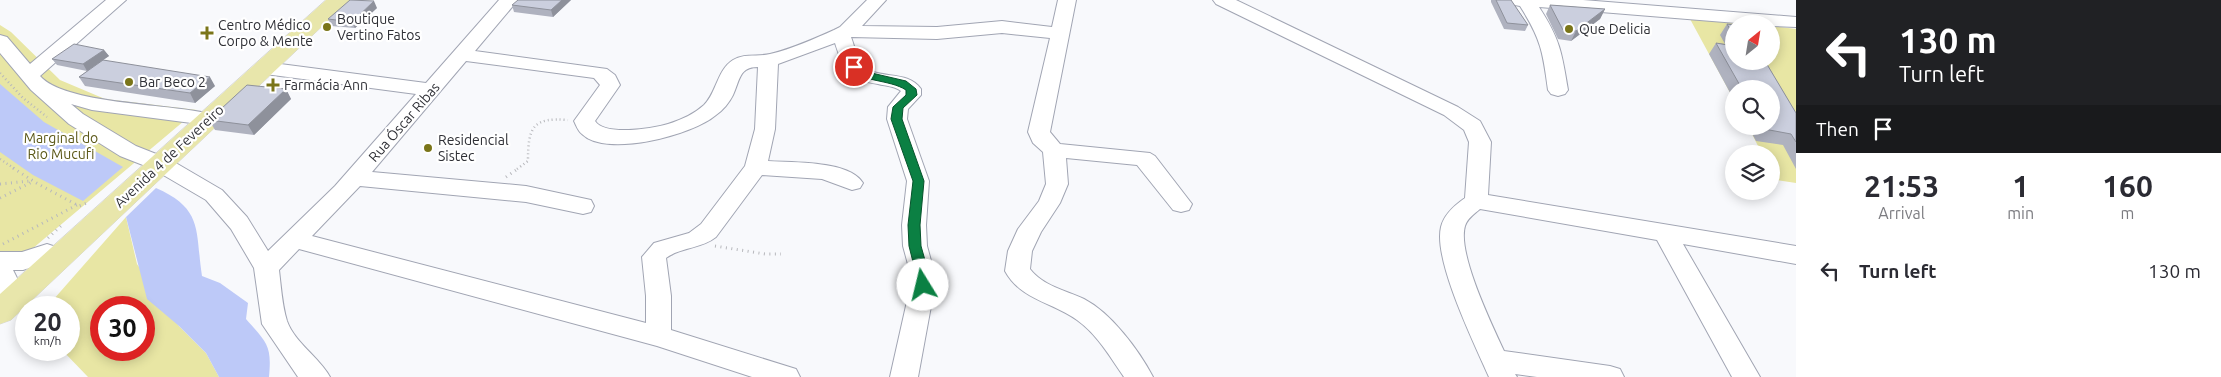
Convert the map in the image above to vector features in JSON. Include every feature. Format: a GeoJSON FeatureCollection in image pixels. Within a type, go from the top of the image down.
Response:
{"type":"FeatureCollection","features":[{"type":"Feature","properties":{"kind":"main road","name":"Avenida 4 de Fevereiro"},"geometry":{"type":"LineString","coordinates":[[153,166],[199,118],[328,0]]}},
{"type":"Feature","properties":{"kind":"main road","name":"Avenida 4 de Fevereiro"},"geometry":{"type":"LineString","coordinates":[[3,279],[85,210],[153,166],[339,0]]}},
{"type":"Feature","properties":{"kind":"main road","name":"Avenida 4 de Fevereiro"},"geometry":{"type":"LineString","coordinates":[[3,279],[46,247],[85,210]]}},
{"type":"Feature","properties":{"kind":"street"},"geometry":{"type":"LineString","coordinates":[[33,81],[118,0]]}},
{"type":"Feature","properties":{"kind":"street","name":"Rua Óscar Ribas"},"geometry":{"type":"LineString","coordinates":[[266,268],[296,240],[354,178],[509,0]]}},
{"type":"Feature","properties":{"kind":"street"},"geometry":{"type":"LineString","coordinates":[[844,33],[877,0]]}},
{"type":"Feature","properties":{"kind":"street"},"geometry":{"type":"LineString","coordinates":[[1067,0],[1040,132],[1041,138],[1054,150],[1142,158],[1147,161],[1181,204]]}},
{"type":"Feature","properties":{"kind":"street"},"geometry":{"type":"LineString","coordinates":[[1222,0],[1452,111],[1473,126],[1480,142],[1476,201]]}},
{"type":"Feature","properties":{"kind":"street"},"geometry":{"type":"LineString","coordinates":[[1522,0],[1725,17]]}},
{"type":"Feature","properties":{"kind":"street"},"geometry":{"type":"LineString","coordinates":[[1522,0],[1544,29],[1552,50],[1558,90]]}},
{"type":"Feature","properties":{"kind":"street"},"geometry":{"type":"LineString","coordinates":[[1732,0],[1748,15]]}},
{"type":"Feature","properties":{"kind":"street"},"geometry":{"type":"LineString","coordinates":[[1780,21],[1796,22]]}},
{"type":"Feature","properties":{"kind":"street"},"geometry":{"type":"LineString","coordinates":[[462,55],[600,73],[608,79],[610,85],[584,121],[590,130],[609,136],[661,133],[680,127],[702,117],[721,99],[732,70],[740,64],[751,60],[768,60],[799,51],[844,33],[937,33],[1002,27],[1060,34]]}},
{"type":"Feature","properties":{"kind":"street"},"geometry":{"type":"LineString","coordinates":[[844,33],[854,67],[860,73],[902,83],[911,89],[912,95],[898,107],[897,119],[918,181],[914,225],[915,246],[924,278],[904,377]]}},
{"type":"Feature","properties":{"kind":"street"},"geometry":{"type":"LineString","coordinates":[[0,42],[33,81],[76,119],[153,166],[214,195],[239,223],[266,268],[275,324],[302,365],[316,377]]}},
{"type":"Feature","properties":{"kind":"street"},"geometry":{"type":"LineString","coordinates":[[657,336],[660,316],[660,289],[654,257],[662,248],[695,240],[713,226],[756,168],[765,129],[768,60]]}},
{"type":"Feature","properties":{"kind":"street"},"geometry":{"type":"LineString","coordinates":[[265,68],[432,90]]}},
{"type":"Feature","properties":{"kind":"street"},"geometry":{"type":"LineString","coordinates":[[33,81],[92,104],[199,118]]}},
{"type":"Feature","properties":{"kind":"street"},"geometry":{"type":"LineString","coordinates":[[1054,150],[1057,184],[1049,203],[1030,229],[1020,251],[1016,271],[1025,283],[1086,312],[1110,336],[1139,377]]}},
{"type":"Feature","properties":{"kind":"street"},"geometry":{"type":"LineString","coordinates":[[756,168],[822,172],[834,174],[852,183]]}},
{"type":"Feature","properties":{"kind":"street"},"geometry":{"type":"LineString","coordinates":[[354,178],[526,194],[583,206]]}},
{"type":"Feature","properties":{"kind":"street"},"geometry":{"type":"LineString","coordinates":[[1610,377],[1499,369],[1483,334],[1456,261],[1452,231],[1458,215],[1476,201],[1796,255]]}},
{"type":"Feature","properties":{"kind":"street"},"geometry":{"type":"LineString","coordinates":[[1665,233],[1746,377]]}},
{"type":"Feature","properties":{"kind":"street"},"geometry":{"type":"LineString","coordinates":[[296,240],[657,336],[786,377]]}},
{"type":"Feature","properties":{"kind":"path"},"geometry":{"type":"LineString","coordinates":[[0,73],[23,98],[50,119]]}},
{"type":"Feature","properties":{"kind":"path"},"geometry":{"type":"LineString","coordinates":[[492,191],[513,170],[528,161],[528,144],[534,128],[547,119],[584,121]]}},
{"type":"Feature","properties":{"kind":"path"},"geometry":{"type":"LineString","coordinates":[[0,159],[85,210]]}},
{"type":"Feature","properties":{"kind":"path"},"geometry":{"type":"LineString","coordinates":[[0,184],[34,181]]}},
{"type":"Feature","properties":{"kind":"path"},"geometry":{"type":"LineString","coordinates":[[0,198],[34,181]]}},
{"type":"Feature","properties":{"kind":"path"},"geometry":{"type":"LineString","coordinates":[[3,279],[0,246],[85,210]]}},
{"type":"Feature","properties":{"kind":"path"},"geometry":{"type":"LineString","coordinates":[[46,247],[85,210]]}},
{"type":"Feature","properties":{"kind":"path"},"geometry":{"type":"LineString","coordinates":[[695,240],[716,247],[765,254],[781,254]]}},
{"type":"Feature","properties":{"kind":"green space"},"geometry":{"type":"Polygon","coordinates":[[[1690,19],[1725,22],[1725,70],[1780,70],[1780,27],[1796,29],[1796,183],[1780,181],[1780,145],[1758,145],[1752,135],[1780,135],[1780,80],[1725,80],[1725,83],[1690,19]]]}},
{"type":"Feature","properties":{"kind":"green space","name":"Marginal do Rio Mucufi"},"geometry":{"type":"Polygon","coordinates":[[[0,25],[11,32],[60,80],[105,99],[197,110],[0,276],[0,25]]]}},
{"type":"Feature","properties":{"kind":"green space"},"geometry":{"type":"Polygon","coordinates":[[[126,217],[137,264],[179,326],[206,353],[219,377],[88,377],[73,361],[80,361],[80,296],[57,296],[126,217]]]}},
{"type":"Feature","properties":{"kind":"water"},"geometry":{"type":"Polygon","coordinates":[[[0,84],[44,122],[123,167],[83,201],[33,175],[0,152],[0,84]]]}},
{"type":"Feature","properties":{"kind":"water"},"geometry":{"type":"Polygon","coordinates":[[[156,188],[182,204],[190,213],[194,223],[202,276],[220,283],[248,303],[246,319],[263,339],[269,351],[269,377],[219,377],[206,353],[155,306],[155,296],[146,296],[126,217],[156,188]]]}},
{"type":"Feature","properties":{"kind":"building"},"geometry":{"type":"Polygon","coordinates":[[[350,0],[374,1],[352,22],[328,19],[350,0]]]}},
{"type":"Feature","properties":{"kind":"building"},"geometry":{"type":"Polygon","coordinates":[[[518,0],[562,0],[551,10],[512,5],[518,0]]]}},
{"type":"Feature","properties":{"kind":"building"},"geometry":{"type":"Polygon","coordinates":[[[1496,0],[1511,0],[1528,25],[1507,23],[1496,0]]]}},
{"type":"Feature","properties":{"kind":"building"},"geometry":{"type":"Polygon","coordinates":[[[1550,5],[1605,9],[1576,31],[1563,30],[1550,5]]]}},
{"type":"Feature","properties":{"kind":"building"},"geometry":{"type":"Polygon","coordinates":[[[1716,43],[1725,44],[1725,59],[1716,43]]]}},
{"type":"Feature","properties":{"kind":"building"},"geometry":{"type":"Polygon","coordinates":[[[74,44],[104,50],[83,64],[52,59],[74,44]]]}},
{"type":"Feature","properties":{"kind":"building"},"geometry":{"type":"Polygon","coordinates":[[[103,60],[210,77],[190,93],[79,77],[103,60]]]}},
{"type":"Feature","properties":{"kind":"building"},"geometry":{"type":"Polygon","coordinates":[[[1731,70],[1770,70],[1776,80],[1737,80],[1731,70]]]}},
{"type":"Feature","properties":{"kind":"building"},"geometry":{"type":"Polygon","coordinates":[[[247,85],[286,89],[248,125],[209,120],[247,85]]]}},
{"type":"Feature","properties":{"kind":"building"},"geometry":{"type":"Polygon","coordinates":[[[1780,86],[1796,113],[1796,142],[1791,134],[1780,132],[1780,86]]]}},
{"type":"Feature","properties":{"kind":"place","name":"Boutique Vertino Fatos"},"geometry":{"type":"Point","coordinates":[327,27]}},
{"type":"Feature","properties":{"kind":"place","name":"Que Delicia"},"geometry":{"type":"Point","coordinates":[1569,29]}},
{"type":"Feature","properties":{"kind":"place","name":"Centro Médico Corpo & Mente"},"geometry":{"type":"Point","coordinates":[207,33]}},
{"type":"Feature","properties":{"kind":"place","name":"Bar Beco 2"},"geometry":{"type":"Point","coordinates":[129,82]}},
{"type":"Feature","properties":{"kind":"place","name":"Farmácia Ann"},"geometry":{"type":"Point","coordinates":[273,85]}},
{"type":"Feature","properties":{"kind":"place","name":"Residencial Sistec"},"geometry":{"type":"Point","coordinates":[428,148]}},
{"type":"Feature","properties":{"kind":"route"},"geometry":{"type":"LineString","coordinates":[[854,67],[860,73],[902,83],[911,89],[912,95],[898,107],[897,119],[918,181],[914,225],[915,246],[924,278],[923,285]]}}]}
